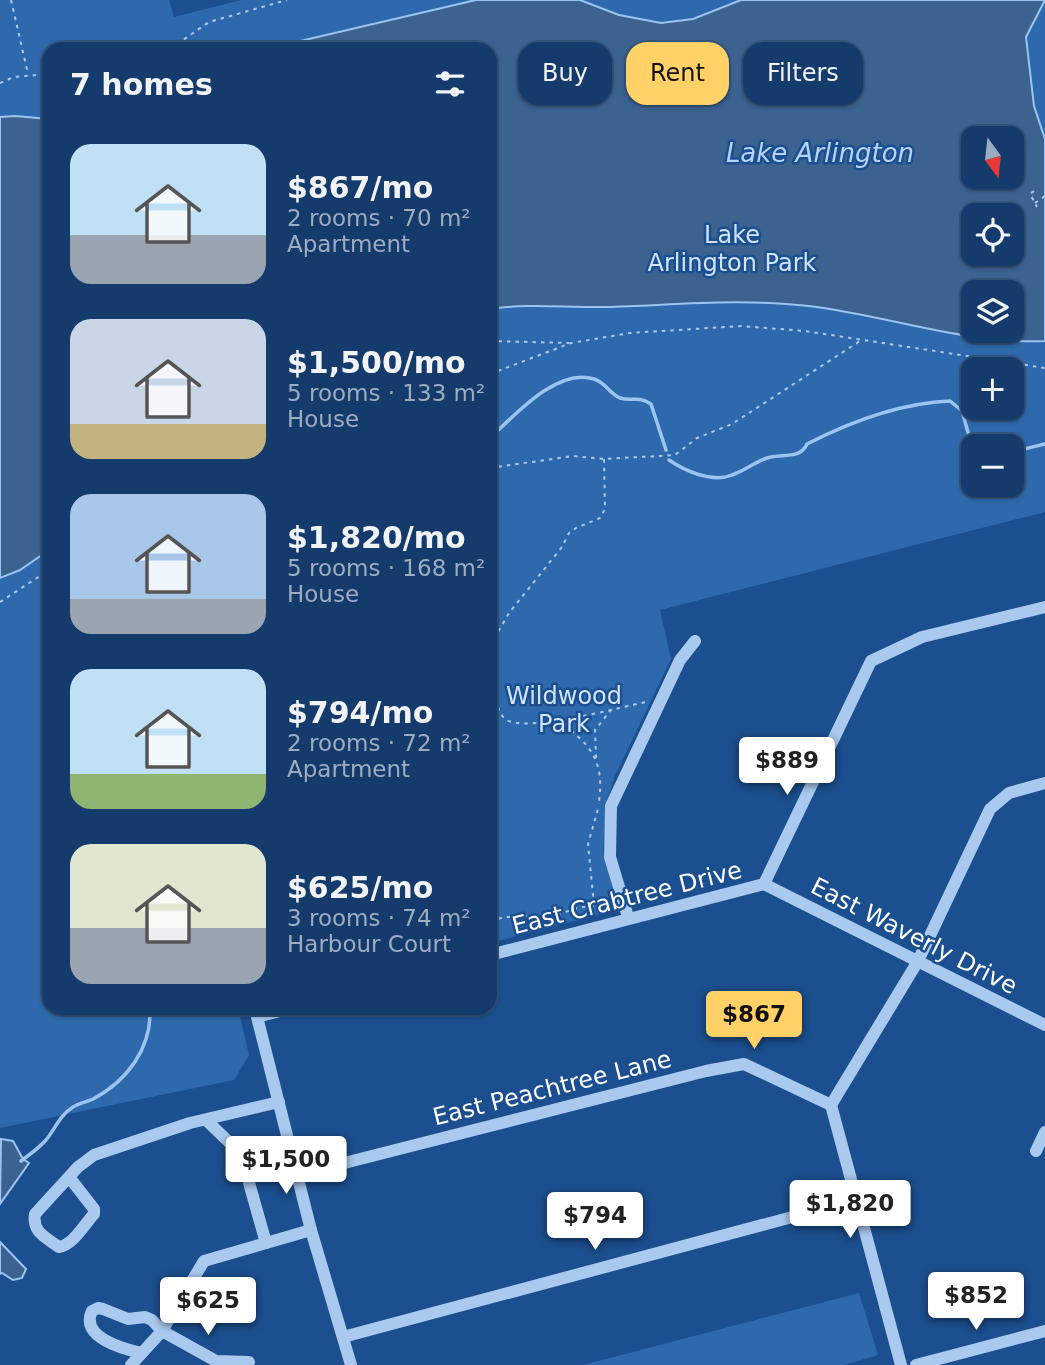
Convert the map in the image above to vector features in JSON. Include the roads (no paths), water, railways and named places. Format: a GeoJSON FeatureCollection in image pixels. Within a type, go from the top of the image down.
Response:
{"type":"FeatureCollection","features":[{"type":"Feature","properties":{"kind":"street","name":"East Crabtree Drive"},"geometry":{"type":"LineString","coordinates":[[497,952],[764,884],[871,661],[922,637],[1045,607]]}},
{"type":"Feature","properties":{"kind":"street"},"geometry":{"type":"LineString","coordinates":[[628,917],[610,857],[611,806],[680,660],[695,641]]}},
{"type":"Feature","properties":{"kind":"street"},"geometry":{"type":"LineString","coordinates":[[901,1365],[831,1105],[918,961],[990,809],[1009,793],[1045,783]]}},
{"type":"Feature","properties":{"kind":"street","name":"East Waverly Drive"},"geometry":{"type":"LineString","coordinates":[[764,884],[1045,1025]]}},
{"type":"Feature","properties":{"kind":"street"},"geometry":{"type":"LineString","coordinates":[[265,1015],[257,1017],[311,1230],[351,1365]]}},
{"type":"Feature","properties":{"kind":"street","name":"East Peachtree Lane"},"geometry":{"type":"LineString","coordinates":[[298,1175],[706,1071],[744,1064],[831,1105]]}},
{"type":"Feature","properties":{"kind":"street"},"geometry":{"type":"LineString","coordinates":[[69,1178],[90,1203],[93,1214],[71,1241],[59,1247],[36,1230],[35,1214],[78,1167],[94,1155],[206,1120],[279,1102]]}},
{"type":"Feature","properties":{"kind":"street"},"geometry":{"type":"LineString","coordinates":[[206,1120],[231,1144],[244,1165],[266,1243]]}},
{"type":"Feature","properties":{"kind":"street"},"geometry":{"type":"LineString","coordinates":[[1036,1151],[1045,1132]]}},
{"type":"Feature","properties":{"kind":"street"},"geometry":{"type":"LineString","coordinates":[[343,1337],[856,1199]]}},
{"type":"Feature","properties":{"kind":"street"},"geometry":{"type":"LineString","coordinates":[[131,1365],[162,1331],[204,1261],[311,1230]]}},
{"type":"Feature","properties":{"kind":"street"},"geometry":{"type":"LineString","coordinates":[[142,1353],[98,1336],[88,1323],[92,1311],[103,1309],[128,1319],[145,1317],[152,1320],[162,1331],[216,1360],[249,1362]]}},
{"type":"Feature","properties":{"kind":"street"},"geometry":{"type":"LineString","coordinates":[[916,1365],[1045,1331]]}},
{"type":"Feature","properties":{"kind":"water","name":"Lake Arlington"},"geometry":{"type":"Polygon","coordinates":[[[476,0],[580,0],[619,15],[661,23],[693,19],[741,0],[1045,0],[1026,37],[1034,106],[1045,139],[1045,341],[1024,341],[1024,280],[961,280],[961,335],[838,310],[784,304],[733,302],[497,308],[497,42],[296,42],[476,0]]]}},
{"type":"Feature","properties":{"kind":"water"},"geometry":{"type":"Polygon","coordinates":[[[0,117],[42,118],[42,555],[20,570],[0,578],[0,117]]]}},
{"type":"Feature","properties":{"kind":"water"},"geometry":{"type":"Polygon","coordinates":[[[1,1139],[13,1141],[23,1159],[29,1163],[0,1204],[1,1139]]]}},
{"type":"Feature","properties":{"kind":"water"},"geometry":{"type":"Polygon","coordinates":[[[0,1242],[26,1269],[22,1278],[13,1280],[0,1274],[0,1242]]]}},
{"type":"Feature","properties":{"kind":"waterway"},"geometry":{"type":"LineString","coordinates":[[497,432],[537,396],[566,380],[580,377],[598,381],[620,398],[642,400],[651,404],[666,450]]}},
{"type":"Feature","properties":{"kind":"waterway"},"geometry":{"type":"LineString","coordinates":[[669,460],[699,475],[724,477],[767,458],[800,452],[807,444],[859,421],[895,409],[931,402],[950,401],[962,411],[968,434]]}},
{"type":"Feature","properties":{"kind":"waterway"},"geometry":{"type":"LineString","coordinates":[[1024,449],[1045,444]]}},
{"type":"Feature","properties":{"kind":"waterway"},"geometry":{"type":"LineString","coordinates":[[21,1161],[46,1140],[68,1110],[105,1092],[127,1073],[142,1050],[150,1015]]}},
{"type":"Feature","properties":{"kind":"park label","name":"Lake Arlington Park"},"geometry":{"type":"Point","coordinates":[732,249]}},
{"type":"Feature","properties":{"kind":"park label","name":"Wildwood Park"},"geometry":{"type":"Point","coordinates":[564,710]}}]}
